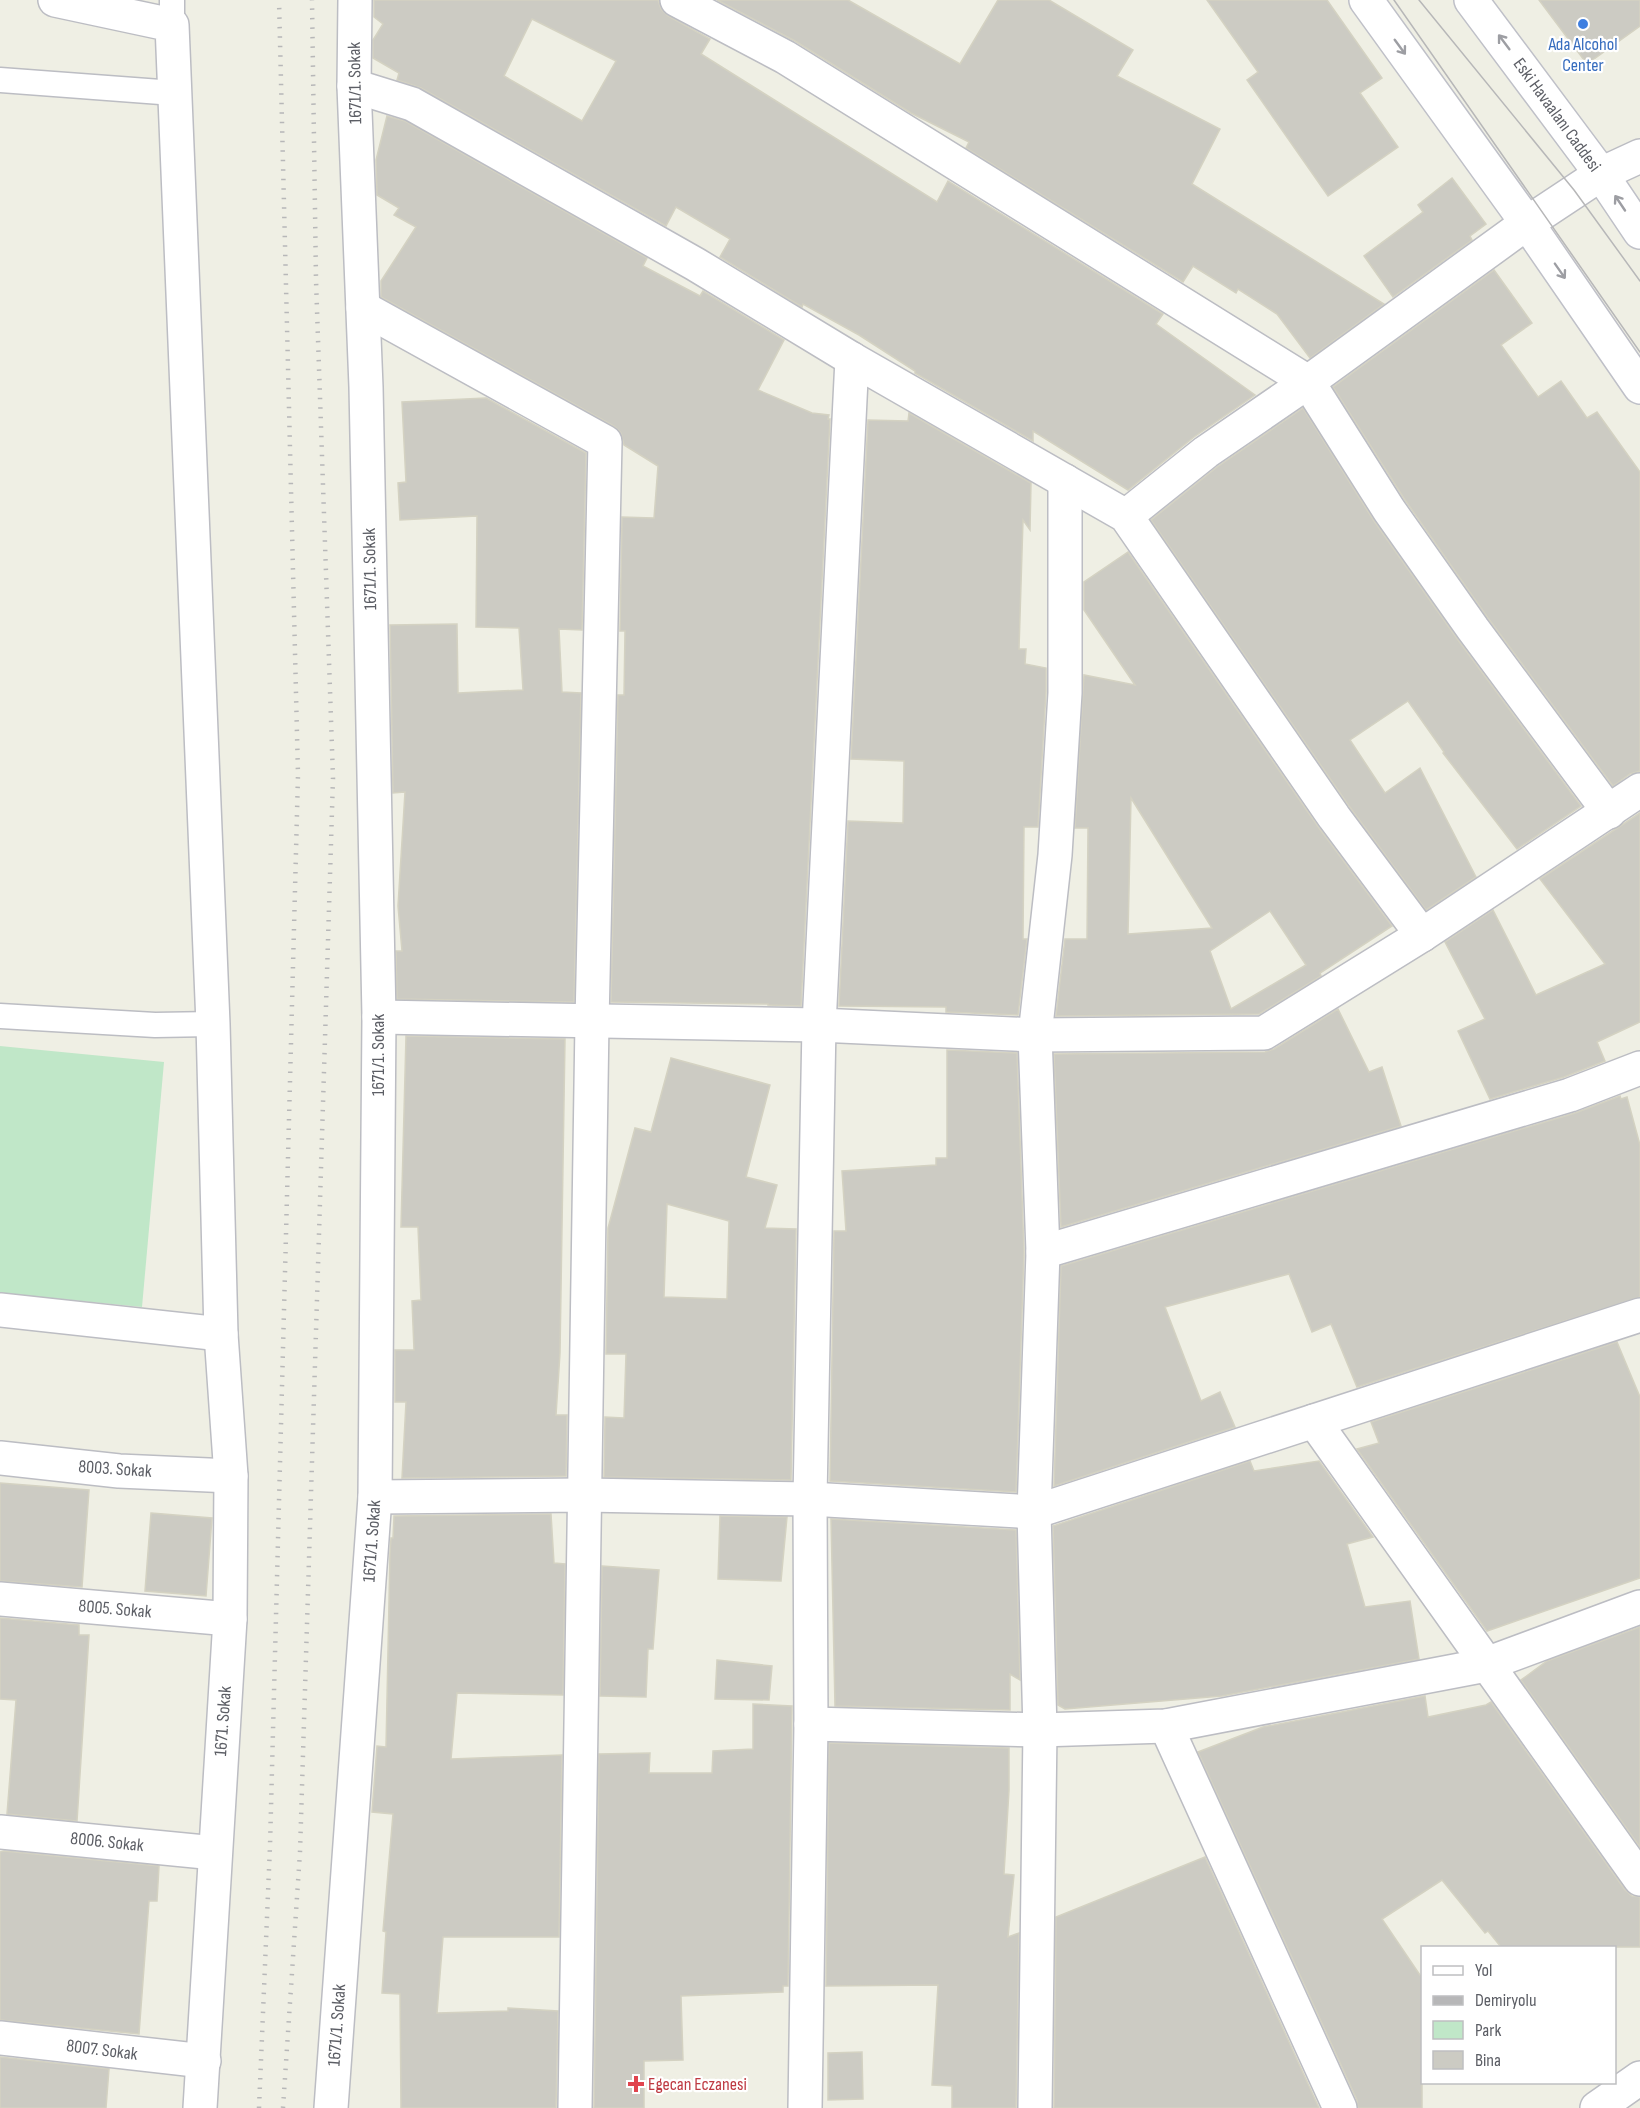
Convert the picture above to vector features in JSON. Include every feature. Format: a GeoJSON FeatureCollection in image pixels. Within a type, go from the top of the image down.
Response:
{"type":"FeatureCollection","features":[{"type":"Feature","properties":{"kind":"street"},"geometry":{"type":"LineString","coordinates":[[55,0],[172,12]]}},
{"type":"Feature","properties":{"kind":"street","name":"1671/1. Sokak"},"geometry":{"type":"LineString","coordinates":[[331,2108],[375,1497],[379,1017],[363,308],[354,86],[355,0]]}},
{"type":"Feature","properties":{"kind":"street"},"geometry":{"type":"LineString","coordinates":[[677,0],[785,57],[1308,382],[1389,510],[1473,629],[1609,812]]}},
{"type":"Feature","properties":{"kind":"street"},"geometry":{"type":"LineString","coordinates":[[1366,0],[1527,223],[1640,387]]}},
{"type":"Feature","properties":{"kind":"street","name":"Eski Havaalanı Caddesi"},"geometry":{"type":"LineString","coordinates":[[1471,0],[1601,174],[1640,232]]}},
{"type":"Feature","properties":{"kind":"street","name":"1671. Sokak"},"geometry":{"type":"LineString","coordinates":[[172,12],[213,1024],[221,1334],[231,1476],[230,1619],[201,2108]]}},
{"type":"Feature","properties":{"kind":"street"},"geometry":{"type":"LineString","coordinates":[[354,86],[412,104],[695,264],[852,359],[1126,516],[1334,817],[1422,935]]}},
{"type":"Feature","properties":{"kind":"street"},"geometry":{"type":"LineString","coordinates":[[1126,516],[1206,452],[1308,382],[1527,223],[1601,174],[1640,156]]}},
{"type":"Feature","properties":{"kind":"street"},"geometry":{"type":"LineString","coordinates":[[363,308],[605,442],[592,1022],[575,2108]]}},
{"type":"Feature","properties":{"kind":"street"},"geometry":{"type":"LineString","coordinates":[[805,2108],[811,1724],[810,1499],[819,1025],[852,359]]}},
{"type":"Feature","properties":{"kind":"street"},"geometry":{"type":"LineString","coordinates":[[1035,2108],[1040,1730],[1034,1512],[1043,1252],[1035,1035],[1055,855],[1065,693],[1065,481]]}},
{"type":"Feature","properties":{"kind":"street"},"geometry":{"type":"LineString","coordinates":[[379,1017],[819,1025],[1035,1035],[1264,1033],[1422,935],[1640,790]]}},
{"type":"Feature","properties":{"kind":"street"},"geometry":{"type":"LineString","coordinates":[[1043,1252],[1570,1095],[1640,1068]]}},
{"type":"Feature","properties":{"kind":"street"},"geometry":{"type":"LineString","coordinates":[[0,1310],[221,1334]]}},
{"type":"Feature","properties":{"kind":"street"},"geometry":{"type":"LineString","coordinates":[[375,1497],[584,1495],[810,1499],[1034,1512],[1640,1315]]}},
{"type":"Feature","properties":{"kind":"street"},"geometry":{"type":"LineString","coordinates":[[1314,1421],[1640,1879]]}},
{"type":"Feature","properties":{"kind":"street","name":"8003. Sokak"},"geometry":{"type":"LineString","coordinates":[[0,1458],[119,1471],[231,1476]]}},
{"type":"Feature","properties":{"kind":"street","name":"8005. Sokak"},"geometry":{"type":"LineString","coordinates":[[0,1599],[230,1619]]}},
{"type":"Feature","properties":{"kind":"street"},"geometry":{"type":"LineString","coordinates":[[811,1724],[1040,1730],[1166,1726],[1486,1665],[1640,1607]]}},
{"type":"Feature","properties":{"kind":"street"},"geometry":{"type":"LineString","coordinates":[[1166,1726],[1340,2108]]}},
{"type":"Feature","properties":{"kind":"street","name":"8006. Sokak"},"geometry":{"type":"LineString","coordinates":[[0,1832],[215,1853]]}},
{"type":"Feature","properties":{"kind":"street","name":"8007. Sokak"},"geometry":{"type":"LineString","coordinates":[[0,2038],[204,2061]]}},
{"type":"Feature","properties":{"kind":"street"},"geometry":{"type":"LineString","coordinates":[[1597,2108],[1640,2078]]}},
{"type":"Feature","properties":{"kind":"lane"},"geometry":{"type":"LineString","coordinates":[[0,80],[174,93]]}},
{"type":"Feature","properties":{"kind":"lane"},"geometry":{"type":"LineString","coordinates":[[0,1016],[155,1025],[213,1024]]}},
{"type":"Feature","properties":{"kind":"green space"},"geometry":{"type":"Polygon","coordinates":[[[0,1046],[164,1062],[142,1307],[0,1293],[0,1046]]]}},
{"type":"Feature","properties":{"kind":"building"},"geometry":{"type":"Polygon","coordinates":[[[374,0],[658,0],[661,9],[668,16],[710,39],[701,54],[937,202],[948,181],[1163,314],[1156,324],[1255,395],[1194,437],[1128,490],[1033,431],[1033,441],[915,373],[859,335],[803,304],[802,307],[720,257],[730,239],[676,207],[666,226],[421,88],[397,80],[399,73],[373,58],[373,40],[383,24],[374,17],[374,0]],[[532,19],[504,76],[582,121],[616,61],[532,19]]]}},
{"type":"Feature","properties":{"kind":"building"},"geometry":{"type":"Polygon","coordinates":[[[717,0],[848,0],[960,64],[998,0],[1049,0],[1133,50],[1117,76],[1220,129],[1192,184],[1384,304],[1310,358],[1277,314],[1238,289],[1236,293],[1193,266],[1183,282],[966,148],[969,142],[911,113],[795,41],[717,0]]]}},
{"type":"Feature","properties":{"kind":"building"},"geometry":{"type":"Polygon","coordinates":[[[1207,0],[1327,0],[1382,78],[1360,93],[1398,147],[1328,196],[1247,80],[1258,72],[1207,0]]]}},
{"type":"Feature","properties":{"kind":"building"},"geometry":{"type":"Polygon","coordinates":[[[1539,0],[1640,0],[1640,26],[1587,64],[1539,0]]]}},
{"type":"Feature","properties":{"kind":"building"},"geometry":{"type":"Polygon","coordinates":[[[387,116],[405,121],[647,258],[643,266],[700,296],[703,291],[784,340],[758,390],[812,413],[829,415],[801,1006],[611,1002],[618,695],[624,695],[625,631],[620,631],[622,517],[654,518],[658,466],[624,445],[621,433],[614,426],[381,297],[381,281],[416,227],[394,215],[399,208],[377,195],[376,160],[387,116]]]}},
{"type":"Feature","properties":{"kind":"building"},"geometry":{"type":"Polygon","coordinates":[[[1452,178],[1486,224],[1470,236],[1472,240],[1393,297],[1364,256],[1423,212],[1418,205],[1452,178]]]}},
{"type":"Feature","properties":{"kind":"building"},"geometry":{"type":"Polygon","coordinates":[[[1494,270],[1532,323],[1501,345],[1538,397],[1561,381],[1587,418],[1597,412],[1640,472],[1640,771],[1630,774],[1613,786],[1488,618],[1405,500],[1333,387],[1494,270]]]}},
{"type":"Feature","properties":{"kind":"building"},"geometry":{"type":"Polygon","coordinates":[[[486,398],[586,453],[582,630],[559,629],[562,692],[581,693],[574,1002],[397,999],[396,951],[402,951],[398,906],[405,792],[393,793],[390,625],[457,624],[458,693],[523,690],[519,628],[476,627],[477,516],[400,520],[398,483],[406,482],[402,402],[486,398]]]}},
{"type":"Feature","properties":{"kind":"building"},"geometry":{"type":"Polygon","coordinates":[[[1303,408],[1374,521],[1458,640],[1581,806],[1517,849],[1443,753],[1408,701],[1350,740],[1385,793],[1420,768],[1476,877],[1426,910],[1349,806],[1151,520],[1217,467],[1303,408]]]}},
{"type":"Feature","properties":{"kind":"building"},"geometry":{"type":"Polygon","coordinates":[[[909,413],[1031,483],[1030,530],[1023,520],[1019,649],[1026,649],[1025,664],[1046,668],[1046,692],[1038,827],[1024,827],[1023,939],[1027,939],[1018,1015],[946,1012],[946,1007],[839,1006],[848,821],[903,823],[904,761],[851,759],[868,420],[908,421],[909,413]]]}},
{"type":"Feature","properties":{"kind":"building"},"geometry":{"type":"Polygon","coordinates":[[[1128,552],[1319,828],[1392,926],[1320,973],[1321,976],[1259,1014],[1056,1016],[1065,939],[1087,939],[1088,828],[1075,828],[1084,675],[1135,685],[1084,610],[1084,582],[1128,552]],[[1131,798],[1128,934],[1212,928],[1131,798]],[[1270,911],[1210,951],[1231,1009],[1306,965],[1270,911]]]}},
{"type":"Feature","properties":{"kind":"building"},"geometry":{"type":"Polygon","coordinates":[[[1640,813],[1640,1022],[1597,1042],[1605,1061],[1564,1077],[1490,1099],[1458,1031],[1485,1019],[1445,942],[1493,910],[1536,995],[1605,964],[1540,879],[1640,813]]]}},
{"type":"Feature","properties":{"kind":"building"},"geometry":{"type":"Polygon","coordinates":[[[1338,1009],[1369,1072],[1382,1067],[1401,1126],[1061,1227],[1054,1054],[1265,1052],[1274,1049],[1338,1009]]]}},
{"type":"Feature","properties":{"kind":"building"},"geometry":{"type":"Polygon","coordinates":[[[406,1036],[565,1039],[560,1353],[556,1415],[567,1415],[566,1476],[402,1478],[406,1402],[395,1402],[395,1350],[414,1350],[412,1301],[421,1300],[418,1227],[401,1227],[406,1036]]]}},
{"type":"Feature","properties":{"kind":"building"},"geometry":{"type":"Polygon","coordinates":[[[947,1050],[1017,1053],[1024,1252],[1016,1492],[830,1481],[834,1231],[846,1231],[842,1171],[936,1165],[936,1158],[947,1158],[947,1050]]]}},
{"type":"Feature","properties":{"kind":"building"},"geometry":{"type":"Polygon","coordinates":[[[671,1058],[770,1085],[746,1177],[777,1185],[765,1228],[796,1229],[791,1480],[604,1477],[605,1417],[624,1418],[626,1354],[606,1354],[608,1228],[635,1128],[651,1132],[671,1058]],[[667,1204],[664,1297],[727,1299],[729,1221],[667,1204]]]}},
{"type":"Feature","properties":{"kind":"building"},"geometry":{"type":"Polygon","coordinates":[[[1620,1096],[1621,1099],[1627,1097],[1640,1145],[1640,1297],[1357,1387],[1331,1324],[1312,1332],[1289,1274],[1165,1307],[1201,1401],[1220,1392],[1235,1427],[1054,1486],[1061,1266],[1575,1113],[1620,1096]]]}},
{"type":"Feature","properties":{"kind":"building"},"geometry":{"type":"Polygon","coordinates":[[[1617,1342],[1640,1397],[1640,1578],[1487,1631],[1357,1449],[1379,1443],[1371,1422],[1617,1342]]]}},
{"type":"Feature","properties":{"kind":"building"},"geometry":{"type":"Polygon","coordinates":[[[1250,1461],[1254,1471],[1319,1461],[1373,1537],[1347,1544],[1365,1607],[1410,1601],[1419,1659],[1222,1696],[1065,1709],[1058,1705],[1053,1526],[1250,1461]]]}},
{"type":"Feature","properties":{"kind":"building"},"geometry":{"type":"Polygon","coordinates":[[[0,1483],[89,1490],[82,1587],[0,1581],[0,1483]]]}},
{"type":"Feature","properties":{"kind":"building"},"geometry":{"type":"Polygon","coordinates":[[[151,1513],[212,1518],[206,1596],[145,1591],[151,1513]]]}},
{"type":"Feature","properties":{"kind":"building"},"geometry":{"type":"Polygon","coordinates":[[[551,1514],[554,1563],[565,1564],[563,1695],[457,1693],[451,1759],[562,1755],[559,1937],[443,1937],[437,2013],[508,2011],[508,2008],[558,2011],[556,2108],[401,2108],[400,1994],[382,1993],[386,1932],[383,1931],[393,1814],[372,1812],[377,1746],[386,1747],[390,1553],[394,1516],[551,1514]]]}},
{"type":"Feature","properties":{"kind":"building"},"geometry":{"type":"Polygon","coordinates":[[[720,1516],[787,1517],[781,1581],[718,1579],[720,1516]]]}},
{"type":"Feature","properties":{"kind":"building"},"geometry":{"type":"Polygon","coordinates":[[[831,1519],[1016,1530],[1020,1680],[1010,1674],[1010,1710],[835,1706],[831,1519]]]}},
{"type":"Feature","properties":{"kind":"building"},"geometry":{"type":"Polygon","coordinates":[[[602,1566],[659,1570],[653,1649],[648,1649],[646,1697],[600,1696],[602,1566]]]}},
{"type":"Feature","properties":{"kind":"building"},"geometry":{"type":"Polygon","coordinates":[[[0,1618],[79,1625],[79,1635],[89,1635],[77,1821],[7,1814],[16,1700],[0,1699],[0,1618]]]}},
{"type":"Feature","properties":{"kind":"building"},"geometry":{"type":"Polygon","coordinates":[[[1640,1627],[1640,1847],[1521,1680],[1547,1661],[1640,1627]]]}},
{"type":"Feature","properties":{"kind":"building"},"geometry":{"type":"Polygon","coordinates":[[[717,1660],[772,1666],[769,1700],[715,1699],[717,1660]]]}},
{"type":"Feature","properties":{"kind":"building"},"geometry":{"type":"Polygon","coordinates":[[[1425,1696],[1428,1717],[1491,1702],[1625,1890],[1632,1896],[1640,1897],[1640,1947],[1500,1946],[1488,1931],[1485,1933],[1442,1880],[1382,1919],[1421,1977],[1422,2108],[1358,2108],[1357,2100],[1198,1752],[1263,1727],[1425,1696]]]}},
{"type":"Feature","properties":{"kind":"building"},"geometry":{"type":"Polygon","coordinates":[[[753,1704],[792,1706],[788,1986],[783,1986],[783,1992],[681,1996],[683,2060],[644,2061],[644,2108],[594,2108],[599,1754],[650,1753],[649,1773],[712,1773],[713,1751],[753,1749],[753,1704]]]}},
{"type":"Feature","properties":{"kind":"building"},"geometry":{"type":"Polygon","coordinates":[[[829,1743],[1009,1748],[1004,1874],[1014,1875],[1008,1937],[1019,1933],[1016,2108],[952,2108],[952,2086],[932,2085],[938,1985],[826,1986],[829,1743]]]}},
{"type":"Feature","properties":{"kind":"building"},"geometry":{"type":"Polygon","coordinates":[[[0,1852],[159,1866],[157,1901],[149,1901],[139,2034],[0,2020],[0,1852]]]}},
{"type":"Feature","properties":{"kind":"building"},"geometry":{"type":"Polygon","coordinates":[[[1205,1857],[1319,2108],[1054,2108],[1056,1917],[1205,1857]]]}},
{"type":"Feature","properties":{"kind":"building"},"geometry":{"type":"Polygon","coordinates":[[[862,2052],[863,2099],[828,2100],[828,2053],[862,2052]]]}},
{"type":"Feature","properties":{"kind":"building"},"geometry":{"type":"Polygon","coordinates":[[[0,2057],[109,2069],[106,2108],[0,2108],[0,2057]]]}},
{"type":"Feature","properties":{"kind":"tram line"},"geometry":{"type":"LineString","coordinates":[[1394,0],[1640,352]]}},
{"type":"Feature","properties":{"kind":"tram line"},"geometry":{"type":"LineString","coordinates":[[1419,0],[1574,190],[1640,281]]}},
{"type":"Feature","properties":{"kind":"railway"},"geometry":{"type":"LineString","coordinates":[[259,2108],[270,1846],[298,775],[279,0]]}},
{"type":"Feature","properties":{"kind":"railway"},"geometry":{"type":"LineString","coordinates":[[283,2108],[300,1852],[333,778],[316,280],[312,0]]}},
{"type":"Feature","properties":{"kind":"place","name":"Ada Alcohol Center"},"geometry":{"type":"Point","coordinates":[1583,24]}},
{"type":"Feature","properties":{"kind":"place","name":"Egecan Eczanesi"},"geometry":{"type":"Point","coordinates":[636,2084]}}]}
